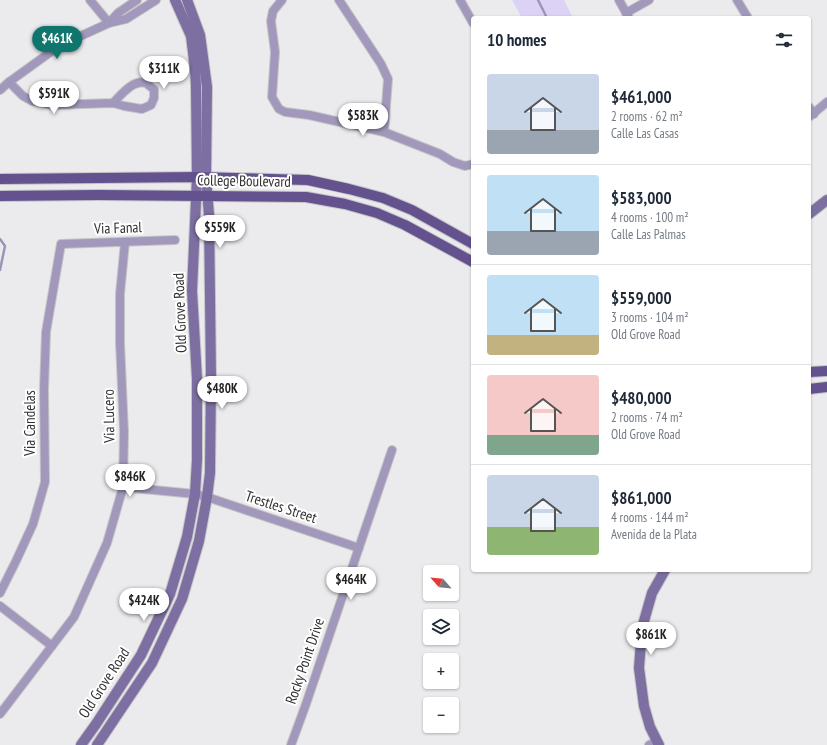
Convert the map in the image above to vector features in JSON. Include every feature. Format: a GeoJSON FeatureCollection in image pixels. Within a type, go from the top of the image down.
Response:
{"type":"FeatureCollection","features":[{"type":"Feature","properties":{"kind":"main road","name":"Old Grove Road"},"geometry":{"type":"LineString","coordinates":[[97,745],[152,663],[182,599],[199,541],[210,474],[211,378],[209,215],[207,196],[201,177],[196,69],[191,36],[175,0]]}},
{"type":"Feature","properties":{"kind":"main road","name":"Old Grove Road"},"geometry":{"type":"LineString","coordinates":[[81,745],[141,655],[170,594],[187,537],[195,494],[197,460],[197,378],[192,291],[196,196],[201,177],[207,87],[200,35],[187,0]]}},
{"type":"Feature","properties":{"kind":"main road","name":"College Boulevard"},"geometry":{"type":"LineString","coordinates":[[0,179],[201,177],[308,180],[383,198],[412,210],[471,243]]}},
{"type":"Feature","properties":{"kind":"main road","name":"College Boulevard"},"geometry":{"type":"LineString","coordinates":[[0,196],[99,195],[306,197],[345,204],[378,213],[405,225],[471,261]]}},
{"type":"Feature","properties":{"kind":"main road"},"geometry":{"type":"LineString","coordinates":[[811,212],[827,200]]}},
{"type":"Feature","properties":{"kind":"main road"},"geometry":{"type":"LineString","coordinates":[[811,372],[827,371]]}},
{"type":"Feature","properties":{"kind":"main road"},"geometry":{"type":"LineString","coordinates":[[811,388],[827,387]]}},
{"type":"Feature","properties":{"kind":"main road"},"geometry":{"type":"LineString","coordinates":[[655,744],[644,706],[639,668],[642,628],[652,593],[664,572]]}},
{"type":"Feature","properties":{"kind":"street"},"geometry":{"type":"LineString","coordinates":[[90,0],[109,22]]}},
{"type":"Feature","properties":{"kind":"street"},"geometry":{"type":"LineString","coordinates":[[109,22],[118,13],[137,0]]}},
{"type":"Feature","properties":{"kind":"street"},"geometry":{"type":"LineString","coordinates":[[0,90],[59,46],[109,22],[126,19],[156,0]]}},
{"type":"Feature","properties":{"kind":"street"},"geometry":{"type":"LineString","coordinates":[[282,0],[273,11],[271,22],[274,52],[271,92],[272,98],[279,109],[285,112],[309,115],[384,132],[440,154],[453,162],[465,166],[471,164]]}},
{"type":"Feature","properties":{"kind":"street"},"geometry":{"type":"LineString","coordinates":[[339,0],[381,64],[388,79],[384,132]]}},
{"type":"Feature","properties":{"kind":"street"},"geometry":{"type":"LineString","coordinates":[[460,0],[471,19]]}},
{"type":"Feature","properties":{"kind":"street"},"geometry":{"type":"LineString","coordinates":[[619,0],[627,15],[649,0]]}},
{"type":"Feature","properties":{"kind":"street"},"geometry":{"type":"LineString","coordinates":[[737,0],[747,16]]}},
{"type":"Feature","properties":{"kind":"street"},"geometry":{"type":"LineString","coordinates":[[9,82],[23,96],[32,101],[52,105],[113,103],[142,109],[151,105],[154,98],[154,89],[146,84],[136,83],[126,90],[113,103]]}},
{"type":"Feature","properties":{"kind":"street"},"geometry":{"type":"LineString","coordinates":[[811,113],[827,102]]}},
{"type":"Feature","properties":{"kind":"street","name":"Via Fanal"},"geometry":{"type":"LineString","coordinates":[[61,244],[175,240]]}},
{"type":"Feature","properties":{"kind":"street","name":"Via Lucero"},"geometry":{"type":"LineString","coordinates":[[0,714],[74,616],[107,543],[123,487],[124,432],[120,343],[120,301],[125,242]]}},
{"type":"Feature","properties":{"kind":"street","name":"Via Candelas"},"geometry":{"type":"LineString","coordinates":[[0,593],[33,524],[45,482],[44,389],[46,332],[61,244]]}},
{"type":"Feature","properties":{"kind":"street","name":"Rocky Point Drive"},"geometry":{"type":"LineString","coordinates":[[291,745],[392,450]]}},
{"type":"Feature","properties":{"kind":"street","name":"Trestles Street"},"geometry":{"type":"LineString","coordinates":[[123,487],[195,494],[207,497],[359,548]]}},
{"type":"Feature","properties":{"kind":"street"},"geometry":{"type":"LineString","coordinates":[[0,606],[52,646]]}},
{"type":"Feature","properties":{"kind":"shaded area"},"geometry":{"type":"Polygon","coordinates":[[[512,0],[564,0],[572,16],[521,16],[512,0]]]}},
{"type":"Feature","properties":{"kind":"waterway"},"geometry":{"type":"LineString","coordinates":[[538,0],[546,16]]}},
{"type":"Feature","properties":{"kind":"waterway"},"geometry":{"type":"LineString","coordinates":[[0,239],[5,246],[0,270]]}}]}
